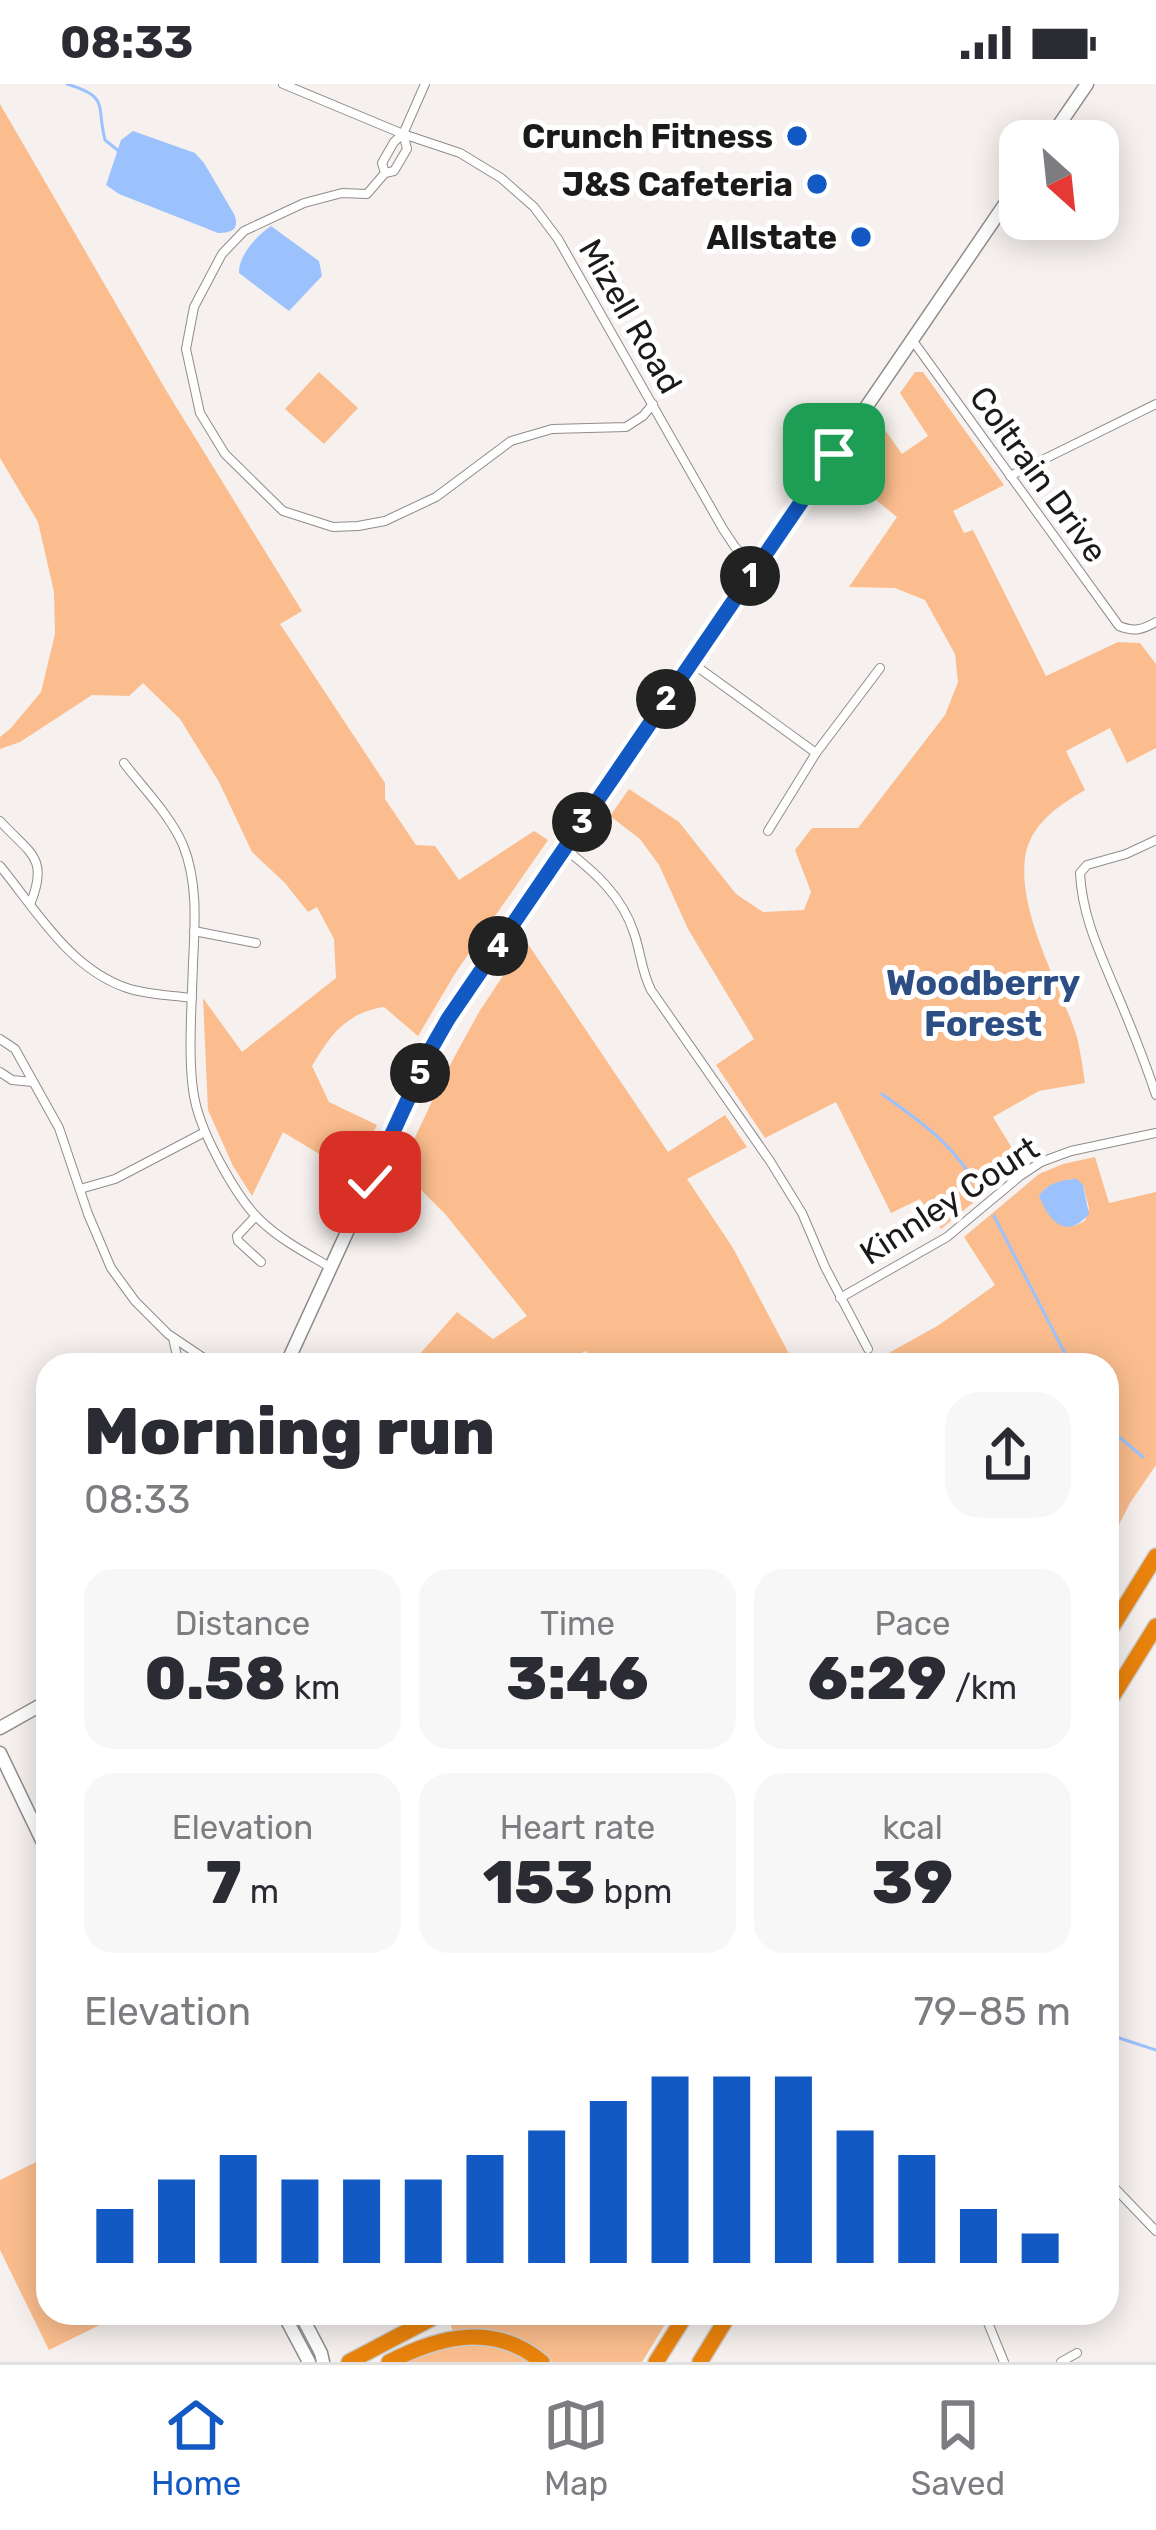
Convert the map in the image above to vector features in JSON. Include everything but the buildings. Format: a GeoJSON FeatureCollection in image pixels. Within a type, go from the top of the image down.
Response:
{"type":"FeatureCollection","features":[{"type":"Feature","properties":{"kind":"highway"},"geometry":{"type":"LineString","coordinates":[[1119,1616],[1156,1556]]}},
{"type":"Feature","properties":{"kind":"highway"},"geometry":{"type":"LineString","coordinates":[[1119,1686],[1156,1626]]}},
{"type":"Feature","properties":{"kind":"highway"},"geometry":{"type":"LineString","coordinates":[[349,2362],[419,2325]]}},
{"type":"Feature","properties":{"kind":"highway"},"geometry":{"type":"LineString","coordinates":[[656,2362],[679,2325]]}},
{"type":"Feature","properties":{"kind":"highway"},"geometry":{"type":"LineString","coordinates":[[700,2362],[723,2325]]}},
{"type":"Feature","properties":{"kind":"highway"},"geometry":{"type":"LineString","coordinates":[[389,2362],[432,2343],[468,2336],[504,2341],[542,2362]]}},
{"type":"Feature","properties":{"kind":"main road"},"geometry":{"type":"LineString","coordinates":[[1062,120],[1087,84]]}},
{"type":"Feature","properties":{"kind":"main road"},"geometry":{"type":"LineString","coordinates":[[292,1353],[432,1047],[999,213]]}},
{"type":"Feature","properties":{"kind":"main road"},"geometry":{"type":"LineString","coordinates":[[0,1728],[36,1708]]}},
{"type":"Feature","properties":{"kind":"main road"},"geometry":{"type":"LineString","coordinates":[[0,1753],[36,1828]]}},
{"type":"Feature","properties":{"kind":"main road"},"geometry":{"type":"LineString","coordinates":[[289,2325],[309,2362]]}},
{"type":"Feature","properties":{"kind":"main road"},"geometry":{"type":"LineString","coordinates":[[306,2325],[323,2362]]}},
{"type":"Feature","properties":{"kind":"street","name":"Mizell Road"},"geometry":{"type":"LineString","coordinates":[[283,84],[460,153],[534,207],[558,239],[723,529],[756,567]]}},
{"type":"Feature","properties":{"kind":"street"},"geometry":{"type":"LineString","coordinates":[[385,172],[382,163],[404,134],[425,84]]}},
{"type":"Feature","properties":{"kind":"street"},"geometry":{"type":"LineString","coordinates":[[404,134],[407,149],[394,171],[385,172],[367,194],[342,193],[304,203],[244,231],[222,254],[194,307],[186,349],[200,412],[244,477],[283,511],[333,527],[358,526],[385,521],[436,497],[511,441],[551,429],[626,427],[653,404]]}},
{"type":"Feature","properties":{"kind":"street","name":"Coltrain Drive"},"geometry":{"type":"LineString","coordinates":[[912,340],[1119,626],[1131,631],[1156,622]]}},
{"type":"Feature","properties":{"kind":"street"},"geometry":{"type":"LineString","coordinates":[[1010,476],[1156,404]]}},
{"type":"Feature","properties":{"kind":"street"},"geometry":{"type":"LineString","coordinates":[[691,662],[816,753]]}},
{"type":"Feature","properties":{"kind":"street"},"geometry":{"type":"LineString","coordinates":[[768,831],[816,753],[880,668]]}},
{"type":"Feature","properties":{"kind":"street"},"geometry":{"type":"LineString","coordinates":[[124,763],[174,829],[191,875],[193,1086],[205,1132],[256,1216],[290,1244],[331,1268]]}},
{"type":"Feature","properties":{"kind":"street"},"geometry":{"type":"LineString","coordinates":[[0,820],[37,862],[39,881],[30,904]]}},
{"type":"Feature","properties":{"kind":"street"},"geometry":{"type":"LineString","coordinates":[[1156,840],[1087,865],[1080,873],[1088,925],[1156,1095]]}},
{"type":"Feature","properties":{"kind":"street"},"geometry":{"type":"LineString","coordinates":[[564,848],[599,877],[620,903],[651,990],[794,1200],[868,1349]]}},
{"type":"Feature","properties":{"kind":"street"},"geometry":{"type":"LineString","coordinates":[[0,866],[70,951],[105,978],[145,993],[192,998]]}},
{"type":"Feature","properties":{"kind":"street"},"geometry":{"type":"LineString","coordinates":[[194,931],[256,944]]}},
{"type":"Feature","properties":{"kind":"street"},"geometry":{"type":"LineString","coordinates":[[0,1039],[15,1049],[59,1128],[111,1268],[135,1301],[172,1338],[195,1353]]}},
{"type":"Feature","properties":{"kind":"street"},"geometry":{"type":"LineString","coordinates":[[0,1072],[12,1080],[35,1082]]}},
{"type":"Feature","properties":{"kind":"street"},"geometry":{"type":"LineString","coordinates":[[80,1189],[115,1179],[205,1132]]}},
{"type":"Feature","properties":{"kind":"street","name":"Kinnley Court"},"geometry":{"type":"LineString","coordinates":[[840,1298],[947,1238],[1041,1162],[1156,1133]]}},
{"type":"Feature","properties":{"kind":"street"},"geometry":{"type":"LineString","coordinates":[[256,1216],[237,1237],[261,1262]]}},
{"type":"Feature","properties":{"kind":"street"},"geometry":{"type":"LineString","coordinates":[[172,1338],[176,1353]]}},
{"type":"Feature","properties":{"kind":"street"},"geometry":{"type":"LineString","coordinates":[[1119,2192],[1156,2231]]}},
{"type":"Feature","properties":{"kind":"street"},"geometry":{"type":"LineString","coordinates":[[990,2325],[1004,2362]]}},
{"type":"Feature","properties":{"kind":"street"},"geometry":{"type":"LineString","coordinates":[[1061,2362],[1076,2354]]}},
{"type":"Feature","properties":{"kind":"shaded area"},"geometry":{"type":"Polygon","coordinates":[[[0,104],[167,392],[302,611],[280,624],[385,783],[385,799],[416,845],[435,846],[459,880],[534,831],[548,840],[456,972],[418,1036],[384,1007],[371,1010],[341,1027],[312,1066],[329,1102],[377,1125],[352,1174],[283,1132],[252,1196],[208,1110],[203,998],[242,1052],[336,978],[334,939],[317,907],[308,912],[252,852],[219,782],[180,719],[143,683],[129,696],[92,695],[20,742],[0,749],[0,737],[41,692],[55,634],[54,592],[38,522],[0,458],[0,104]]]}},
{"type":"Feature","properties":{"kind":"shaded area"},"geometry":{"type":"Polygon","coordinates":[[[319,372],[358,408],[324,444],[285,409],[319,372]]]}},
{"type":"Feature","properties":{"kind":"shaded area"},"geometry":{"type":"Polygon","coordinates":[[[915,372],[923,372],[1004,485],[953,511],[964,533],[973,530],[1046,676],[1118,642],[1140,643],[1156,664],[1156,748],[1127,763],[1110,728],[1066,751],[1085,790],[1039,826],[1025,858],[1027,900],[1074,1028],[1085,1083],[1039,1091],[993,1117],[1021,1163],[941,1229],[920,1199],[891,1213],[836,1102],[765,1138],[716,1065],[754,1039],[688,929],[659,865],[640,839],[610,816],[629,789],[679,822],[736,894],[763,912],[804,910],[811,892],[795,850],[812,828],[858,828],[945,715],[958,682],[955,654],[925,600],[895,588],[849,587],[897,517],[844,474],[880,423],[902,454],[928,436],[900,393],[915,372]]]}},
{"type":"Feature","properties":{"kind":"shaded area"},"geometry":{"type":"Polygon","coordinates":[[[526,941],[668,1152],[725,1115],[747,1147],[687,1179],[733,1248],[789,1353],[421,1353],[457,1312],[493,1339],[527,1316],[446,1215],[400,1169],[479,1012],[526,941]]]}},
{"type":"Feature","properties":{"kind":"shaded area"},"geometry":{"type":"Polygon","coordinates":[[[1095,1157],[1109,1203],[1156,1192],[1156,1465],[1119,1525],[1119,1353],[889,1353],[995,1285],[964,1237],[1039,1174],[1095,1157]],[[1070,1179],[1039,1196],[1074,1226],[1085,1221],[1089,1208],[1083,1185],[1070,1179]]]}},
{"type":"Feature","properties":{"kind":"shaded area"},"geometry":{"type":"Polygon","coordinates":[[[36,2162],[36,2323],[0,2250],[0,2180],[36,2162]]]}},
{"type":"Feature","properties":{"kind":"shaded area"},"geometry":{"type":"Polygon","coordinates":[[[37,2325],[100,2325],[49,2350],[37,2325]]]}},
{"type":"Feature","properties":{"kind":"shaded area"},"geometry":{"type":"Polygon","coordinates":[[[451,2325],[665,2325],[642,2362],[552,2362],[503,2333],[453,2332],[451,2325]]]}},
{"type":"Feature","properties":{"kind":"shaded area"},"geometry":{"type":"Polygon","coordinates":[[[477,2344],[504,2349],[528,2362],[407,2362],[434,2351],[477,2344]]]}},
{"type":"Feature","properties":{"kind":"water"},"geometry":{"type":"Polygon","coordinates":[[[133,131],[195,153],[234,214],[234,229],[218,233],[106,185],[121,140],[133,131]]]}},
{"type":"Feature","properties":{"kind":"water"},"geometry":{"type":"Polygon","coordinates":[[[271,226],[319,261],[322,276],[289,311],[239,273],[249,246],[271,226]]]}},
{"type":"Feature","properties":{"kind":"water"},"geometry":{"type":"Polygon","coordinates":[[[1077,1179],[1083,1185],[1089,1214],[1066,1227],[1053,1220],[1039,1196],[1055,1183],[1077,1179]]]}},
{"type":"Feature","properties":{"kind":"waterway"},"geometry":{"type":"LineString","coordinates":[[67,84],[96,98],[105,140],[120,152]]}},
{"type":"Feature","properties":{"kind":"waterway"},"geometry":{"type":"LineString","coordinates":[[882,1094],[948,1147],[980,1190]]}},
{"type":"Feature","properties":{"kind":"waterway"},"geometry":{"type":"LineString","coordinates":[[994,1216],[1065,1353]]}},
{"type":"Feature","properties":{"kind":"waterway"},"geometry":{"type":"LineString","coordinates":[[1119,1437],[1143,1457]]}},
{"type":"Feature","properties":{"kind":"waterway"},"geometry":{"type":"LineString","coordinates":[[1119,2038],[1156,2050]]}},
{"type":"Feature","properties":{"kind":"place","name":"Crunch Fitness"},"geometry":{"type":"Point","coordinates":[797,136]}},
{"type":"Feature","properties":{"kind":"place","name":"J&S Cafeteria"},"geometry":{"type":"Point","coordinates":[817,184]}},
{"type":"Feature","properties":{"kind":"place","name":"Allstate"},"geometry":{"type":"Point","coordinates":[861,237]}},
{"type":"Feature","properties":{"kind":"district","name":"Woodberry Forest"},"geometry":{"type":"Point","coordinates":[983,1002]}},
{"type":"Feature","properties":{"kind":"route"},"geometry":{"type":"LineString","coordinates":[[370,1182],[448,1019],[834,454]]}}]}
